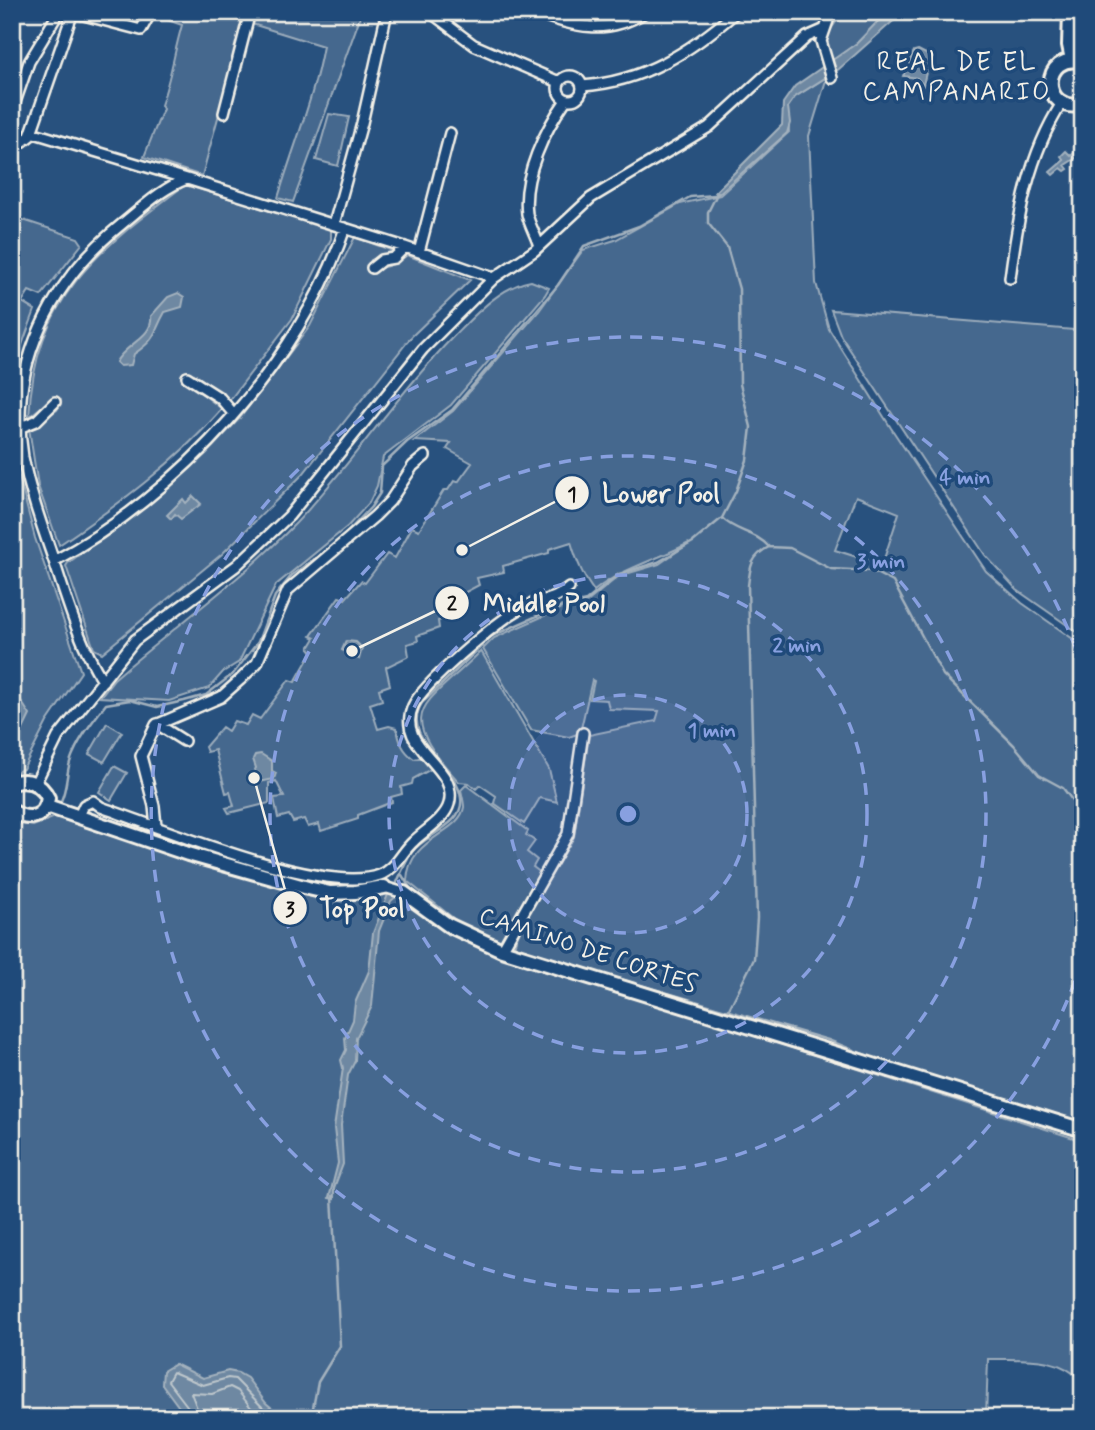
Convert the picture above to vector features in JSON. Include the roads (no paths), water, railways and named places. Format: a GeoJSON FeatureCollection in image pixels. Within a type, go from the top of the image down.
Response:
{"type":"FeatureCollection","features":[{"type":"Feature","properties":{"kind":"street"},"geometry":{"type":"LineString","coordinates":[[12,111],[29,62],[59,12]]}},
{"type":"Feature","properties":{"kind":"street"},"geometry":{"type":"LineString","coordinates":[[12,142],[24,142],[31,132],[73,12],[141,30],[150,12]]}},
{"type":"Feature","properties":{"kind":"street"},"geometry":{"type":"LineString","coordinates":[[224,113],[250,12]]}},
{"type":"Feature","properties":{"kind":"street"},"geometry":{"type":"LineString","coordinates":[[334,224],[362,123],[387,12]]}},
{"type":"Feature","properties":{"kind":"street"},"geometry":{"type":"LineString","coordinates":[[430,12],[474,45],[559,82]]}},
{"type":"Feature","properties":{"kind":"street"},"geometry":{"type":"LineString","coordinates":[[534,12],[584,29],[617,26],[645,12]]}},
{"type":"Feature","properties":{"kind":"street"},"geometry":{"type":"LineString","coordinates":[[582,86],[603,85],[660,67],[705,38],[736,12]]}},
{"type":"Feature","properties":{"kind":"street"},"geometry":{"type":"LineString","coordinates":[[831,12],[821,41],[832,78]]}},
{"type":"Feature","properties":{"kind":"street"},"geometry":{"type":"LineString","coordinates":[[1070,12],[1069,45],[1077,61],[1061,63],[1051,78],[1053,95],[1062,103],[1072,106],[1083,104]]}},
{"type":"Feature","properties":{"kind":"street"},"geometry":{"type":"LineString","coordinates":[[35,784],[58,737],[135,640],[236,566],[289,516],[423,349],[495,278],[540,246],[591,198],[709,127],[807,37],[823,30]]}},
{"type":"Feature","properties":{"kind":"street"},"geometry":{"type":"LineString","coordinates":[[566,100],[558,93],[559,82],[566,77],[574,77],[582,86]]}},
{"type":"Feature","properties":{"kind":"street"},"geometry":{"type":"LineString","coordinates":[[540,246],[527,214],[534,160],[552,119],[566,100],[578,98],[582,86]]}},
{"type":"Feature","properties":{"kind":"street"},"geometry":{"type":"LineString","coordinates":[[1010,278],[1022,200],[1037,152],[1062,103]]}},
{"type":"Feature","properties":{"kind":"street"},"geometry":{"type":"LineString","coordinates":[[31,132],[334,224],[495,278]]}},
{"type":"Feature","properties":{"kind":"street"},"geometry":{"type":"LineString","coordinates":[[419,251],[450,133]]}},
{"type":"Feature","properties":{"kind":"street"},"geometry":{"type":"LineString","coordinates":[[103,681],[87,656],[54,561],[23,456],[20,401],[31,345],[61,288],[78,265],[110,234],[174,183],[187,179]]}},
{"type":"Feature","properties":{"kind":"street"},"geometry":{"type":"LineString","coordinates":[[54,561],[84,545],[132,510],[193,458],[233,413],[296,333],[345,228]]}},
{"type":"Feature","properties":{"kind":"street"},"geometry":{"type":"LineString","coordinates":[[372,268],[382,260],[394,258],[405,247]]}},
{"type":"Feature","properties":{"kind":"street"},"geometry":{"type":"LineString","coordinates":[[187,377],[220,398],[233,413]]}},
{"type":"Feature","properties":{"kind":"street"},"geometry":{"type":"LineString","coordinates":[[21,427],[36,421],[55,402]]}},
{"type":"Feature","properties":{"kind":"street"},"geometry":{"type":"LineString","coordinates":[[156,826],[154,806],[141,755],[157,724],[221,697],[257,663],[288,590],[329,558],[382,509],[413,466],[425,456]]}},
{"type":"Feature","properties":{"kind":"street"},"geometry":{"type":"LineString","coordinates":[[81,813],[93,801],[101,807],[156,826],[323,878],[346,881],[383,874],[443,815],[450,802],[447,783],[414,742],[410,731],[412,708],[418,698],[480,636],[522,608],[558,598],[569,587]]}},
{"type":"Feature","properties":{"kind":"street"},"geometry":{"type":"LineString","coordinates":[[157,724],[184,741]]}},
{"type":"Feature","properties":{"kind":"street"},"geometry":{"type":"LineString","coordinates":[[502,950],[568,834],[583,733]]}},
{"type":"Feature","properties":{"kind":"street"},"geometry":{"type":"LineString","coordinates":[[12,783],[20,780],[35,784],[44,790],[48,798],[47,806],[36,817],[26,818],[12,811]]}},
{"type":"Feature","properties":{"kind":"street","name":"CAMINO DE CORTES"},"geometry":{"type":"LineString","coordinates":[[47,806],[81,813],[188,854],[308,888],[330,892],[355,892],[384,887],[404,893],[421,902],[448,925],[502,950],[1083,1130]]}},
{"type":"Feature","properties":{"kind":"water"},"geometry":{"type":"Polygon","coordinates":[[[887,12],[908,12],[892,22],[839,69],[795,97],[788,107],[790,123],[787,133],[717,195],[715,192],[782,125],[783,103],[795,86],[857,43],[887,12]]]}},
{"type":"Feature","properties":{"kind":"water"},"geometry":{"type":"Polygon","coordinates":[[[918,50],[930,56],[923,85],[917,78],[903,76],[914,51],[918,50]]]}},
{"type":"Feature","properties":{"kind":"water"},"geometry":{"type":"Polygon","coordinates":[[[1078,149],[1082,154],[1065,165],[1068,169],[1065,171],[1061,168],[1053,175],[1050,172],[1064,160],[1061,156],[1066,151],[1071,156],[1078,149]]]}},
{"type":"Feature","properties":{"kind":"water"},"geometry":{"type":"Polygon","coordinates":[[[178,293],[184,297],[182,307],[165,312],[154,335],[134,354],[131,365],[120,366],[116,362],[148,330],[151,316],[168,297],[178,293]]]}},
{"type":"Feature","properties":{"kind":"water"},"geometry":{"type":"Polygon","coordinates":[[[193,496],[201,504],[181,519],[175,514],[171,519],[167,515],[183,499],[186,503],[193,496]]]}},
{"type":"Feature","properties":{"kind":"water"},"geometry":{"type":"Polygon","coordinates":[[[346,641],[356,642],[362,648],[359,659],[342,650],[346,641]]]}},
{"type":"Feature","properties":{"kind":"water"},"geometry":{"type":"Polygon","coordinates":[[[12,696],[21,701],[30,715],[17,742],[12,740],[12,696]]]}},
{"type":"Feature","properties":{"kind":"water"},"geometry":{"type":"Polygon","coordinates":[[[261,754],[272,761],[272,771],[276,773],[274,779],[255,783],[253,773],[256,768],[253,759],[255,755],[261,754]]]}},
{"type":"Feature","properties":{"kind":"water"},"geometry":{"type":"Polygon","coordinates":[[[389,892],[398,895],[391,901],[379,931],[372,1006],[356,1038],[355,1061],[348,1075],[341,1125],[343,1164],[334,1188],[334,1199],[329,1198],[338,1163],[334,1128],[343,1068],[341,1060],[346,1050],[345,1038],[353,1020],[355,1003],[369,971],[373,933],[389,892]]]}},
{"type":"Feature","properties":{"kind":"water"},"geometry":{"type":"Polygon","coordinates":[[[175,1364],[203,1378],[228,1371],[238,1373],[247,1378],[266,1403],[284,1418],[187,1418],[162,1384],[163,1371],[175,1364]]]}},
{"type":"Feature","properties":{"kind":"waterway"},"geometry":{"type":"LineString","coordinates":[[395,887],[412,852],[451,822],[461,807],[457,786],[423,740],[418,728],[417,716],[422,703],[492,636],[555,608],[586,601],[619,574],[658,562],[693,542],[722,518],[736,491],[747,460],[751,427],[740,384],[739,289],[727,247],[708,223],[708,212],[718,192]]}},
{"type":"Feature","properties":{"kind":"waterway"},"geometry":{"type":"LineString","coordinates":[[61,801],[73,754],[85,732],[106,704],[130,700],[157,707],[184,701],[206,695],[233,674],[258,642],[275,596],[292,575],[339,541],[371,507],[380,493],[382,466],[407,442],[452,410],[558,285],[584,246],[639,226],[690,197],[715,195]]}},
{"type":"Feature","properties":{"kind":"waterway"},"geometry":{"type":"LineString","coordinates":[[722,518],[769,547],[790,548],[831,569],[872,571],[893,582],[943,675],[1014,745],[1039,775],[1063,788],[1080,811],[1083,846]]}},
{"type":"Feature","properties":{"kind":"waterway"},"geometry":{"type":"LineString","coordinates":[[728,1011],[754,959],[757,918],[748,586],[753,563],[758,554],[769,547]]}},
{"type":"Feature","properties":{"kind":"waterway"},"geometry":{"type":"LineString","coordinates":[[402,875],[410,888],[454,922]]}},
{"type":"Feature","properties":{"kind":"waterway"},"geometry":{"type":"LineString","coordinates":[[514,948],[828,1040],[868,1056],[1083,1123]]}},
{"type":"Feature","properties":{"kind":"waterway"},"geometry":{"type":"LineString","coordinates":[[311,1418],[318,1382],[340,1346],[332,1196]]}},
{"type":"Feature","properties":{"kind":"place","name":"Lower Pool"},"geometry":{"type":"Point","coordinates":[462,550]}},
{"type":"Feature","properties":{"kind":"place","name":"Middle Pool"},"geometry":{"type":"Point","coordinates":[352,651]}},
{"type":"Feature","properties":{"kind":"place","name":"Top Pool"},"geometry":{"type":"Point","coordinates":[254,778]}},
{"type":"Feature","properties":{"kind":"district","name":"REAL DE EL CAMPANARIO"},"geometry":{"type":"Point","coordinates":[957,78]}}]}
